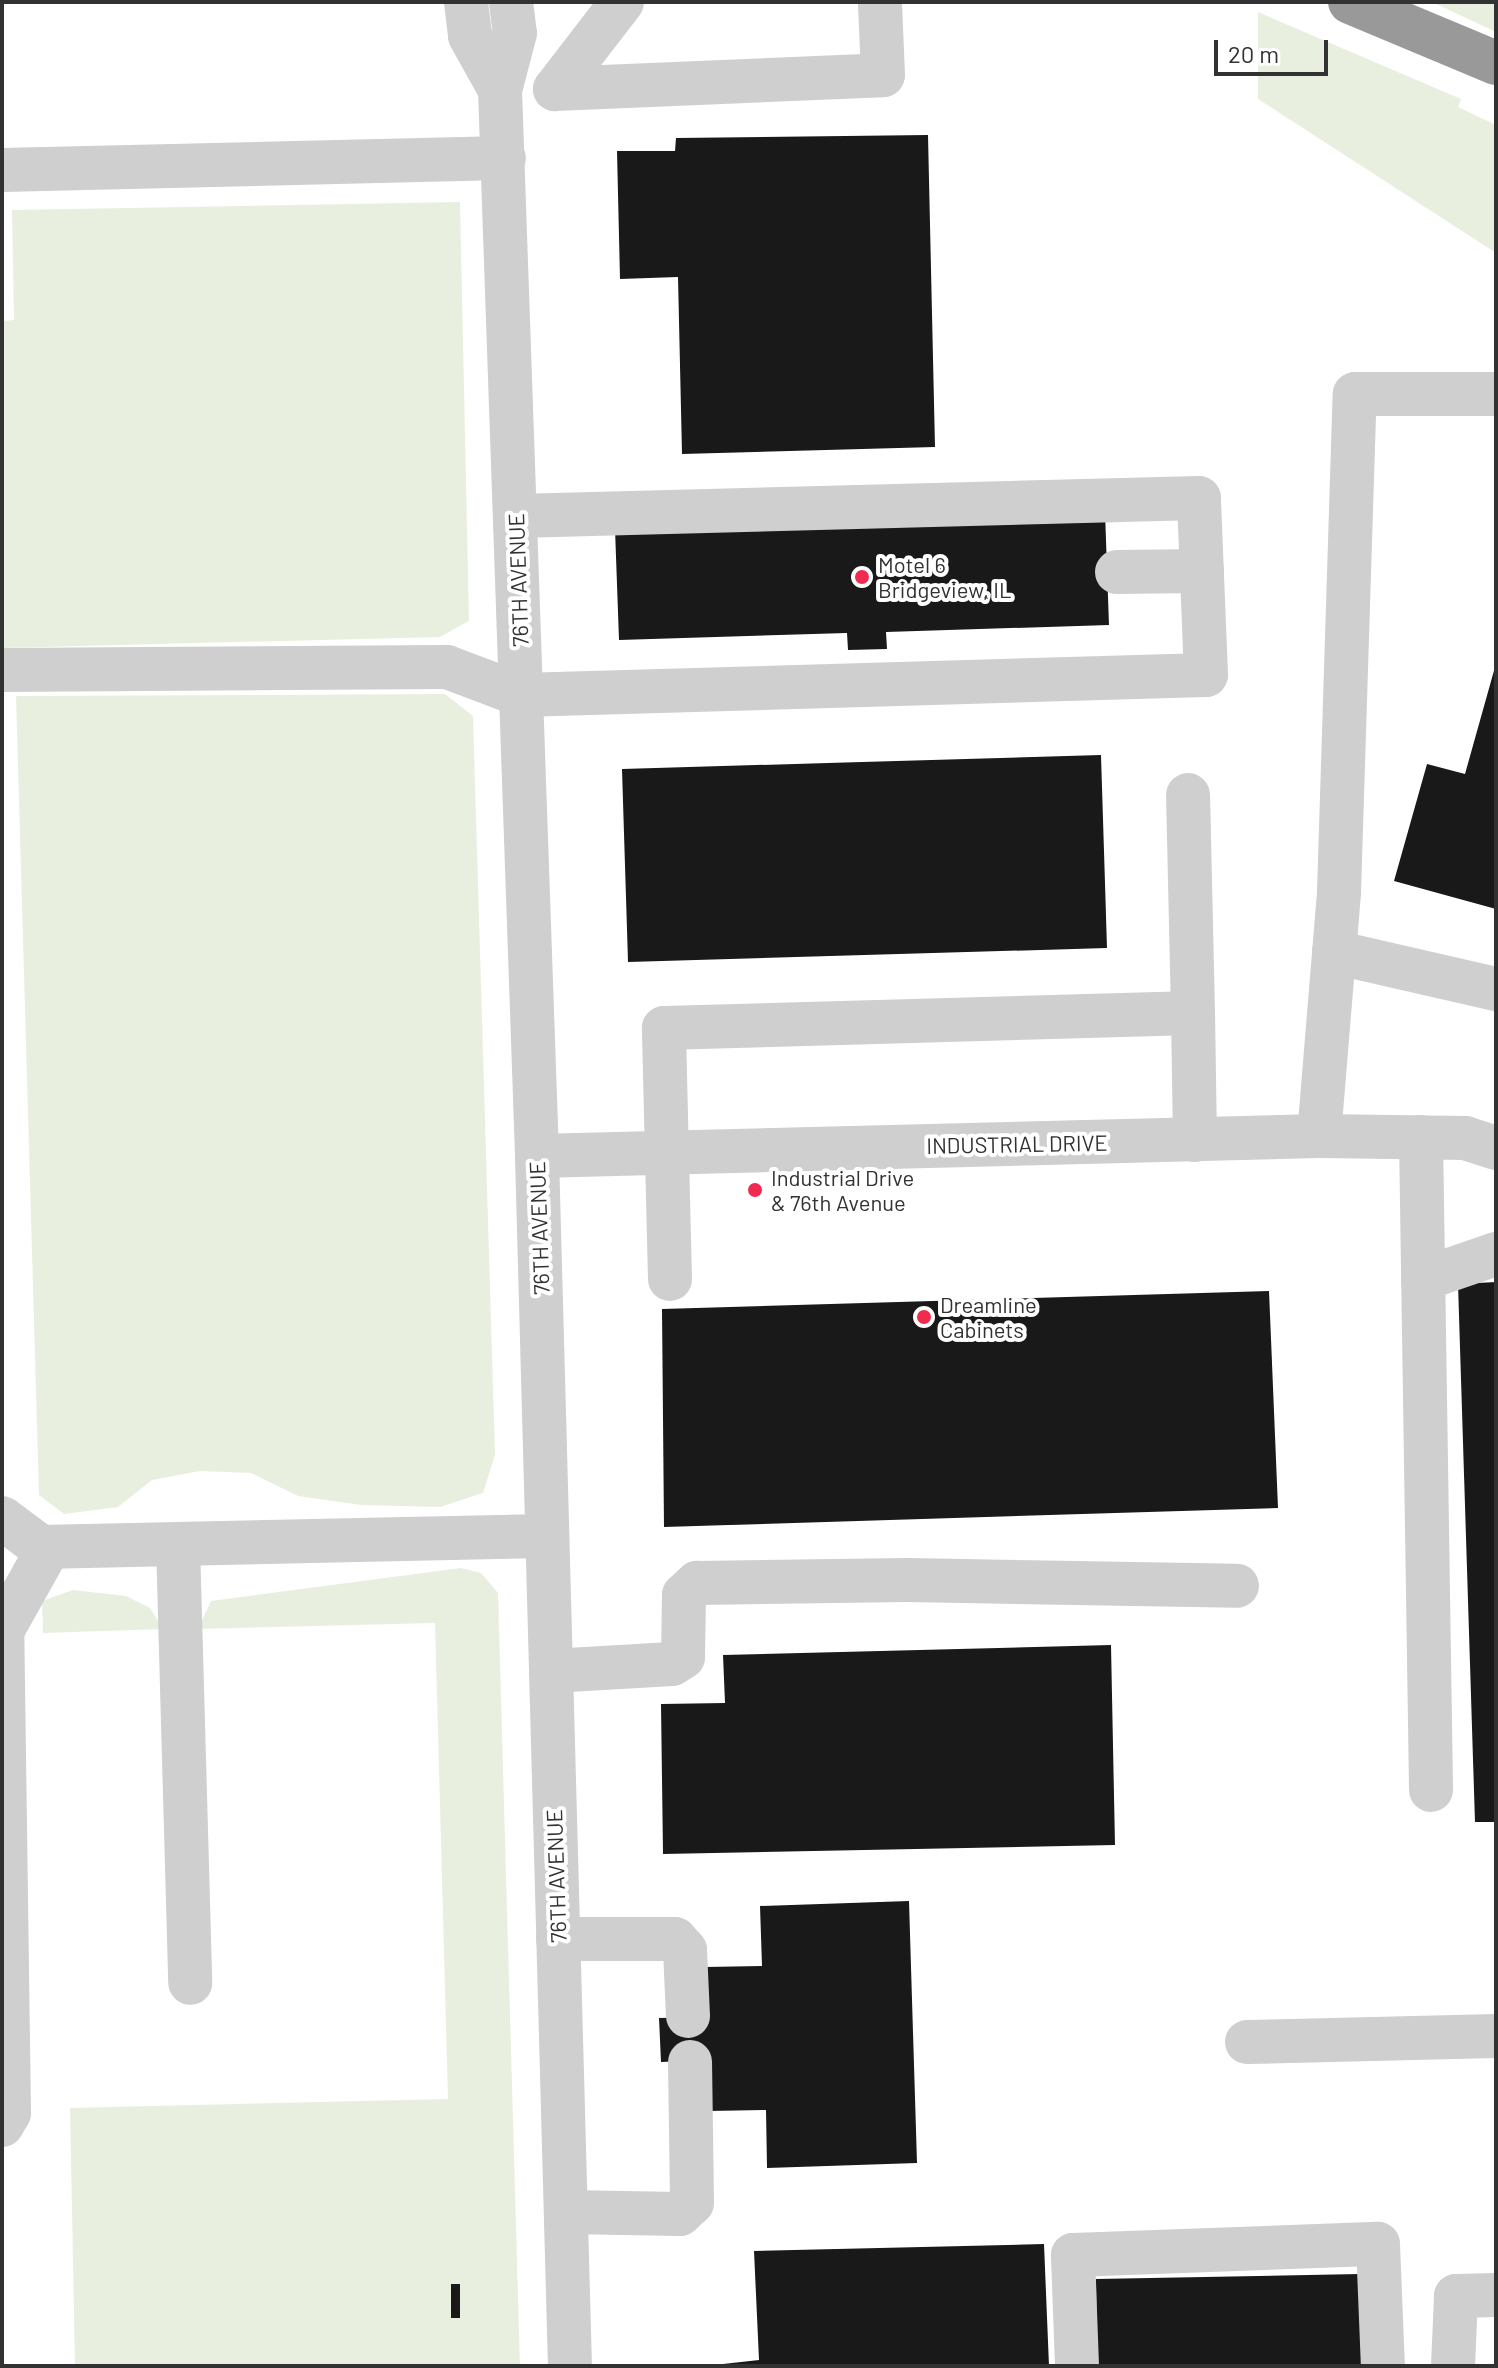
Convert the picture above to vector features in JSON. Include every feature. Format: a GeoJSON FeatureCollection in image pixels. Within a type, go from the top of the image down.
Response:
{"type":"FeatureCollection","features":[{"type":"Feature","properties":{"kind":"highway"},"geometry":{"type":"LineString","coordinates":[[1350,2],[1496,63]]}},
{"type":"Feature","properties":{"kind":"street","name":"76TH AVENUE"},"geometry":{"type":"LineString","coordinates":[[466,2],[470,36],[500,90]]}},
{"type":"Feature","properties":{"kind":"street","name":"76TH AVENUE"},"geometry":{"type":"LineString","coordinates":[[511,2],[515,33],[500,90],[537,1156],[570,2366]]}},
{"type":"Feature","properties":{"kind":"street"},"geometry":{"type":"LineString","coordinates":[[555,89],[622,2]]}},
{"type":"Feature","properties":{"kind":"street"},"geometry":{"type":"LineString","coordinates":[[500,90],[883,75],[880,2]]}},
{"type":"Feature","properties":{"kind":"street"},"geometry":{"type":"LineString","coordinates":[[2,170],[504,158]]}},
{"type":"Feature","properties":{"kind":"street"},"geometry":{"type":"LineString","coordinates":[[1319,1136],[1334,952],[1355,394],[1496,394]]}},
{"type":"Feature","properties":{"kind":"street"},"geometry":{"type":"LineString","coordinates":[[2,670],[447,667],[521,695],[1206,675],[1199,498],[516,516]]}},
{"type":"Feature","properties":{"kind":"street"},"geometry":{"type":"LineString","coordinates":[[1117,572],[1202,571]]}},
{"type":"Feature","properties":{"kind":"street"},"geometry":{"type":"LineString","coordinates":[[1188,795],[1195,1140]]}},
{"type":"Feature","properties":{"kind":"street"},"geometry":{"type":"LineString","coordinates":[[1334,952],[1496,989]]}},
{"type":"Feature","properties":{"kind":"street"},"geometry":{"type":"LineString","coordinates":[[670,1279],[664,1028],[1193,1013]]}},
{"type":"Feature","properties":{"kind":"street","name":"INDUSTRIAL DRIVE"},"geometry":{"type":"LineString","coordinates":[[537,1156],[1319,1136],[1465,1138],[1496,1148]]}},
{"type":"Feature","properties":{"kind":"street"},"geometry":{"type":"LineString","coordinates":[[1421,1137],[1431,1790]]}},
{"type":"Feature","properties":{"kind":"street"},"geometry":{"type":"LineString","coordinates":[[1423,1279],[1496,1254]]}},
{"type":"Feature","properties":{"kind":"street"},"geometry":{"type":"LineString","coordinates":[[2,1518],[41,1547],[547,1536]]}},
{"type":"Feature","properties":{"kind":"street"},"geometry":{"type":"LineString","coordinates":[[178,1544],[190,1983]]}},
{"type":"Feature","properties":{"kind":"street"},"geometry":{"type":"LineString","coordinates":[[2,2125],[9,2113],[2,1631],[49,1547]]}},
{"type":"Feature","properties":{"kind":"street"},"geometry":{"type":"LineString","coordinates":[[551,1671],[672,1664],[683,1657],[684,1595],[697,1583],[907,1580],[1237,1586]]}},
{"type":"Feature","properties":{"kind":"street"},"geometry":{"type":"LineString","coordinates":[[558,1939],[675,1939],[685,1950],[688,2016]]}},
{"type":"Feature","properties":{"kind":"street"},"geometry":{"type":"LineString","coordinates":[[1247,2042],[1496,2036]]}},
{"type":"Feature","properties":{"kind":"street"},"geometry":{"type":"LineString","coordinates":[[566,2212],[680,2214],[692,2203],[690,2062]]}},
{"type":"Feature","properties":{"kind":"street"},"geometry":{"type":"LineString","coordinates":[[1077,2366],[1073,2255],[1378,2244],[1383,2366]]}},
{"type":"Feature","properties":{"kind":"street"},"geometry":{"type":"LineString","coordinates":[[1453,2366],[1456,2296],[1496,2295]]}},
{"type":"Feature","properties":{"kind":"green space"},"geometry":{"type":"Polygon","coordinates":[[[1432,2],[1496,2],[1496,32],[1432,2]]]}},
{"type":"Feature","properties":{"kind":"green space"},"geometry":{"type":"Polygon","coordinates":[[[1258,12],[1461,99],[1458,107],[1496,125],[1496,253],[1258,99],[1258,12]]]}},
{"type":"Feature","properties":{"kind":"green space"},"geometry":{"type":"Polygon","coordinates":[[[460,202],[469,621],[440,637],[2,648],[2,321],[14,320],[12,210],[460,202]]]}},
{"type":"Feature","properties":{"kind":"green space"},"geometry":{"type":"Polygon","coordinates":[[[445,694],[473,716],[495,1455],[483,1493],[440,1507],[361,1505],[298,1496],[251,1473],[200,1471],[152,1480],[118,1507],[64,1514],[39,1495],[16,696],[445,694]]]}},
{"type":"Feature","properties":{"kind":"green space"},"geometry":{"type":"Polygon","coordinates":[[[461,1568],[481,1573],[498,1593],[520,2366],[75,2366],[70,2108],[448,2099],[435,1623],[198,1629],[211,1601],[461,1568]]]}},
{"type":"Feature","properties":{"kind":"green space"},"geometry":{"type":"Polygon","coordinates":[[[73,1590],[126,1596],[150,1608],[163,1629],[43,1633],[42,1601],[73,1590]]]}},
{"type":"Feature","properties":{"kind":"building"},"geometry":{"type":"Polygon","coordinates":[[[928,135],[935,447],[682,454],[678,277],[620,279],[617,151],[675,151],[676,138],[928,135]]]}},
{"type":"Feature","properties":{"kind":"building","name":"Motel 6 Bridgeview, IL"},"geometry":{"type":"Polygon","coordinates":[[[1105,512],[1109,625],[886,632],[887,649],[848,650],[847,633],[619,640],[615,529],[1105,512]]]}},
{"type":"Feature","properties":{"kind":"building"},"geometry":{"type":"Polygon","coordinates":[[[1495,667],[1496,909],[1394,881],[1427,764],[1465,774],[1495,667]]]}},
{"type":"Feature","properties":{"kind":"building"},"geometry":{"type":"Polygon","coordinates":[[[1101,755],[1107,948],[628,962],[622,769],[1101,755]]]}},
{"type":"Feature","properties":{"kind":"building"},"geometry":{"type":"Polygon","coordinates":[[[1496,1282],[1496,1822],[1475,1822],[1458,1284],[1496,1282]]]}},
{"type":"Feature","properties":{"kind":"building"},"geometry":{"type":"Polygon","coordinates":[[[1269,1291],[1278,1508],[664,1527],[662,1309],[1269,1291]]]}},
{"type":"Feature","properties":{"kind":"building"},"geometry":{"type":"Polygon","coordinates":[[[1111,1645],[1115,1845],[663,1854],[661,1704],[725,1703],[723,1655],[1111,1645]]]}},
{"type":"Feature","properties":{"kind":"building"},"geometry":{"type":"Polygon","coordinates":[[[909,1901],[917,2163],[767,2168],[766,2110],[708,2111],[707,2060],[661,2062],[659,2018],[707,2017],[705,1967],[762,1966],[760,1906],[909,1901]]]}},
{"type":"Feature","properties":{"kind":"building"},"geometry":{"type":"Polygon","coordinates":[[[1044,2244],[1049,2366],[705,2366],[759,2360],[754,2251],[1044,2244]]]}},
{"type":"Feature","properties":{"kind":"building"},"geometry":{"type":"Polygon","coordinates":[[[1360,2274],[1362,2366],[1097,2366],[1096,2279],[1360,2274]]]}},
{"type":"Feature","properties":{"kind":"building"},"geometry":{"type":"Polygon","coordinates":[[[451,2284],[460,2284],[460,2318],[451,2318],[451,2284]]]}},
{"type":"Feature","properties":{"kind":"place","name":"Motel 6 Bridgeview, IL"},"geometry":{"type":"Point","coordinates":[862,577]}},
{"type":"Feature","properties":{"kind":"place","name":"Industrial Drive & 76th Avenue"},"geometry":{"type":"Point","coordinates":[755,1190]}},
{"type":"Feature","properties":{"kind":"place","name":"Dreamline Cabinets"},"geometry":{"type":"Point","coordinates":[924,1317]}}]}
